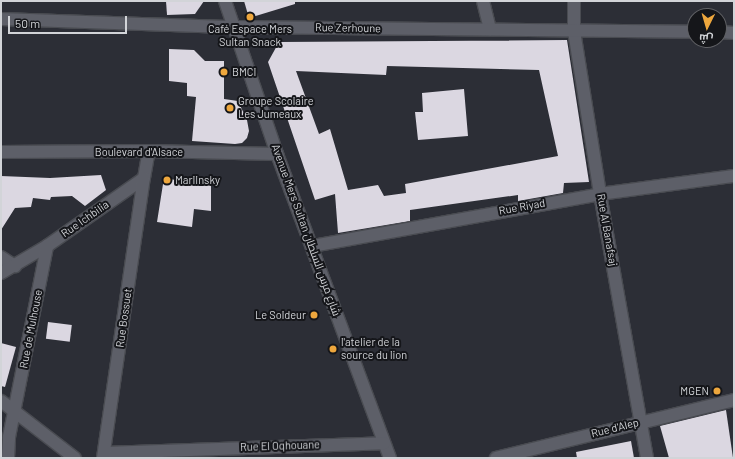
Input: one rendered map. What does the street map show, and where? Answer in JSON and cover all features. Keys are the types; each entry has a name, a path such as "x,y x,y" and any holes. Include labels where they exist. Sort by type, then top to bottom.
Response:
{"street":[{"name":"Avenue Mers Sultan شارع مرس السلطان","path":"226,1 277,154 390,458"},
{"path":"483,1 490,30"},
{"name":"Rue Al Banafsaj","path":"574,1 574,31 600,194 647,458"},
{"name":"Rue Zerhoune","path":"1,20 234,27 687,32"},
{"path":"144,178 149,151"},
{"name":"Boulevard d'Alsace","path":"1,152 149,151 277,154"},
{"name":"Rue Riyad","path":"312,246 600,194 734,176"},
{"name":"Rue Ichbilia","path":"1,273 47,246 144,178"},
{"name":"Rue Bossuet","path":"104,455 144,178"},
{"name":"Rue de Mulhouse","path":"8,458 8,437 47,246"},
{"path":"1,257 15,266"},
{"name":"Rue d'Alep","path":"496,458 546,452 641,422 734,400"},
{"path":"1,401 75,458"},
{"name":"Rue El Oqhouane","path":"104,455 384,443"}],"building":[{"path":"166,1 204,1 195,14 167,15"},
{"path":"244,1 295,1 295,4 249,18"},
{"path":"567,40 589,182 564,183 563,193 518,201 518,195 410,210 410,221 338,233 335,194 315,200 268,62 279,42","holes":["387,66 539,70 558,156 405,184 406,193 384,196 378,185 348,190 330,129 319,134 296,71 386,75"]},
{"path":"169,49 194,50 205,61 224,61 224,99 238,101 247,120 249,131 247,138 242,143 235,144 192,141 196,97 187,96 187,83 169,81"},
{"path":"464,89 468,136 418,140 415,112 423,112 422,93"},
{"path":"101,175 106,190 85,206 72,196 51,197 50,200 33,198 31,207 15,208 1,230 1,176 50,178"},
{"path":"167,179 211,183 211,211 194,209 192,227 157,222 163,184"},
{"path":"48,322 72,325 70,342 46,339"},
{"path":"1,343 16,347 5,387 1,386"},
{"path":"726,410 733,458 669,458 660,426"},
{"path":"631,441 634,458 577,458 576,452"}],"place":[{"name":"Café Espace Mers Sultan Snack","path":"250,17"},
{"name":"BMCI","path":"224,72"},
{"name":"Groupe Scolaire Les Jumeaux","path":"230,108"},
{"name":"MarIInsky","path":"167,180"},
{"name":"Le Soldeur","path":"314,315"},
{"name":"l'atelier de la source du lion","path":"333,349"},
{"name":"MGEN","path":"717,391"}]}
